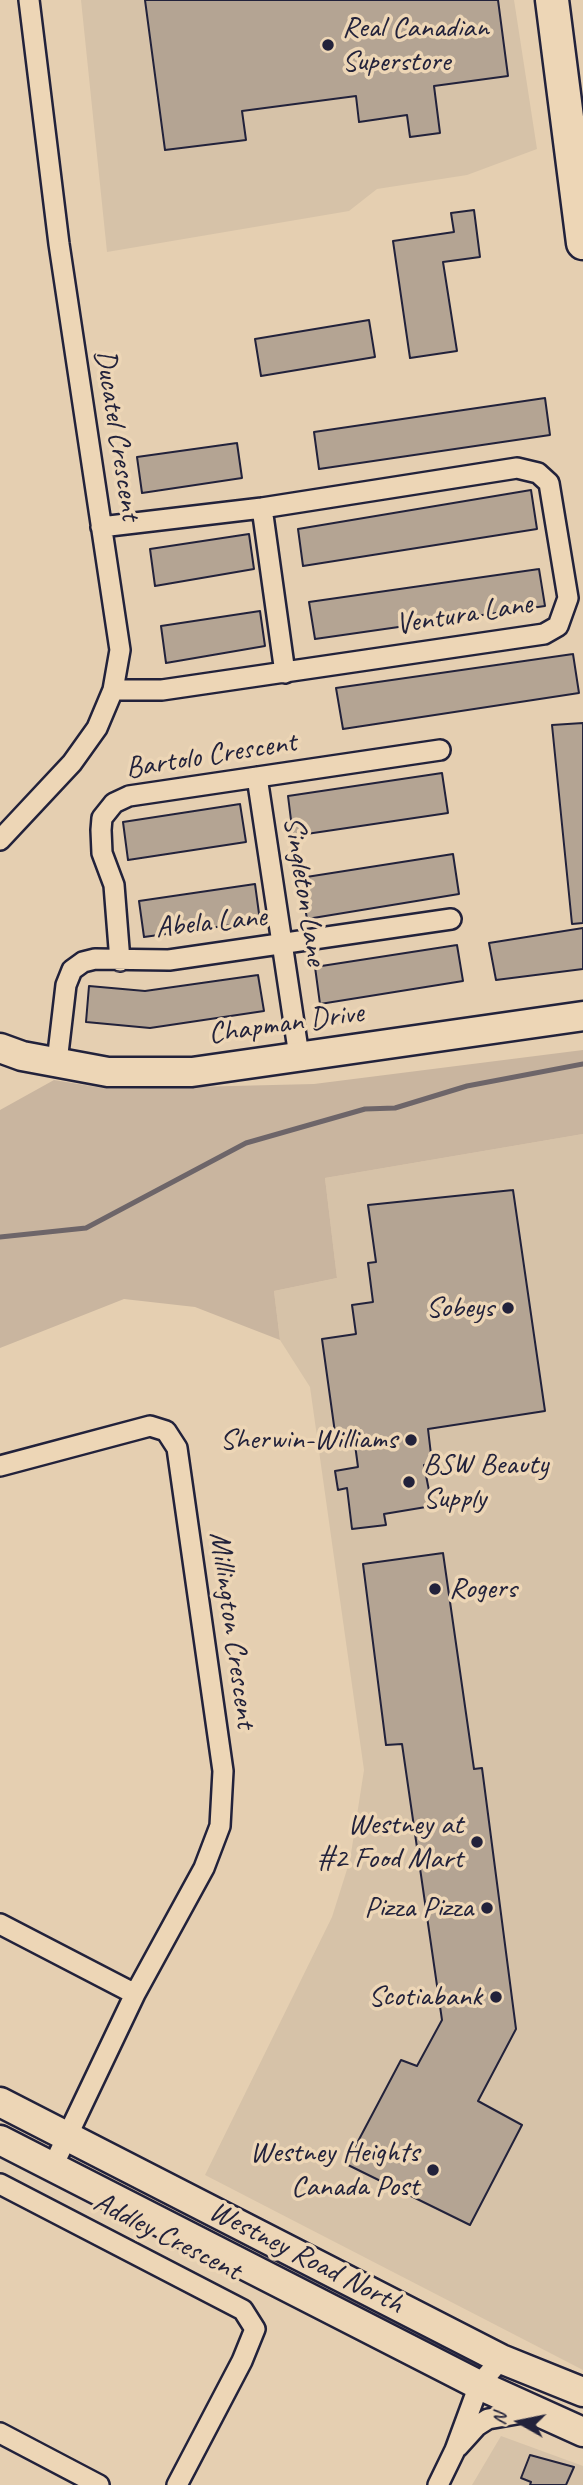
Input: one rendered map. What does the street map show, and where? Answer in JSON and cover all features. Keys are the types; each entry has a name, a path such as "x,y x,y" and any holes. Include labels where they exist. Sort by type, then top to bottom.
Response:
{"main road":[{"path":"552,0 583,243"},
{"name":"Chapman Drive","path":"0,1048 22,1056 108,1072 170,1072 583,1016"},
{"name":"Westney Road North","path":"0,2102 501,2359 583,2392"},
{"name":"Westney Road North","path":"0,2140 479,2385 583,2432"},
{"path":"198,2239 212,2211"}],"street":[{"name":"Ducatel Crescent","path":"0,840 72,763 97,728 113,690 120,650 59,244 29,0"},
{"name":"Ventura Lane","path":"101,527 262,508 517,468 529,471 549,483 568,598 558,626 544,634 162,690 113,690"},
{"path":"262,508 285,673"},
{"name":"Bartolo Crescent","path":"120,961 114,886 102,853 100,830 102,818 112,805 129,796 440,750"},
{"name":"Singleton Lane","path":"257,778 299,1056"},
{"name":"Abela Lane","path":"57,1062 66,985 72,970 95,959 169,960 282,946 451,919"},
{"name":"Millington Crescent","path":"0,1466 150,1426 166,1431 177,1448 223,1771 220,1826 204,1868 135,1994 53,2166"},
{"path":"0,1924 135,1994"},
{"name":"Addley Crescent","path":"0,2184 243,2310 255,2329 242,2361 177,2485"},
{"path":"438,2485 456,2451 479,2385 501,2359"},
{"path":"456,2451 477,2426 488,2419 534,2411"},
{"path":"0,2433 99,2485"}],"shaded area":[{"path":"81,0 514,0 537,149 467,175 377,189 349,211 107,252"},
{"path":"583,1050 583,1134 325,1178 337,1278 274,1291 280,1340 195,1307 124,1299 0,1348 0,1110 54,1080 109,1089 314,1084"},
{"path":"583,1134 583,2370 205,2175 332,1917 350,1860 364,1770 310,1387 280,1340 274,1291 337,1278 325,1178"},
{"path":"501,2436 583,2466 583,2485 472,2485"}],"building":[{"name":"Real Canadian Superstore","path":"145,0 498,0 508,76 434,86 440,133 410,137 407,115 359,122 356,96 242,111 246,140 165,150"},
{"path":"474,210 480,257 443,262 457,351 410,358 393,241 454,232 451,213"},
{"path":"369,320 375,357 261,376 255,339"},
{"path":"545,398 550,435 319,469 314,432"},
{"path":"237,443 242,478 142,493 137,457"},
{"path":"531,490 537,529 303,566 298,529"},
{"path":"249,534 254,569 155,586 150,549"},
{"path":"539,569 545,606 315,639 309,602"},
{"path":"260,611 265,646 166,663 161,626"},
{"path":"573,654 579,693 343,729 336,688"},
{"path":"583,723 583,923 572,924 552,725"},
{"path":"442,773 448,813 293,836 288,796"},
{"path":"240,804 246,842 128,860 123,822"},
{"path":"453,854 459,894 307,919 300,878"},
{"path":"255,884 260,921 144,937 139,901"},
{"path":"583,928 583,969 496,980 489,943"},
{"path":"457,945 463,981 320,1004 315,967"},
{"path":"258,975 264,1011 150,1028 86,1022 89,986 145,991"},
{"path":"513,1190 545,1411 428,1429 432,1463 424,1465 432,1506 384,1514 386,1525 352,1529 347,1488 338,1490 335,1471 358,1467 354,1437 336,1440 322,1339 356,1334 352,1305 373,1302 368,1263 376,1262 368,1205"},
{"path":"443,1553 474,1769 482,1768 516,2029 478,2101 522,2125 470,2225 346,2164 401,2060 417,2066 442,2020 402,1744 386,1745 363,1564"},
{"path":"530,2455 574,2467 566,2485 530,2485 531,2482 521,2478"}],"waterway":[{"path":"0,1237 86,1228 246,1143 365,1109 395,1108 467,1086 583,1064"}],"place":[{"name":"Real Canadian Superstore","path":"328,45"},
{"name":"Sobeys","path":"508,1308"},
{"name":"Sherwin-Williams","path":"411,1440"},
{"name":"BSW Beauty Supply","path":"409,1482"},
{"name":"Rogers","path":"435,1589"},
{"name":"Westney at #2 Food Mart","path":"477,1842"},
{"name":"Pizza Pizza","path":"487,1908"},
{"name":"Scotiabank","path":"496,1997"},
{"name":"Westney Heights Canada Post","path":"433,2170"}]}
